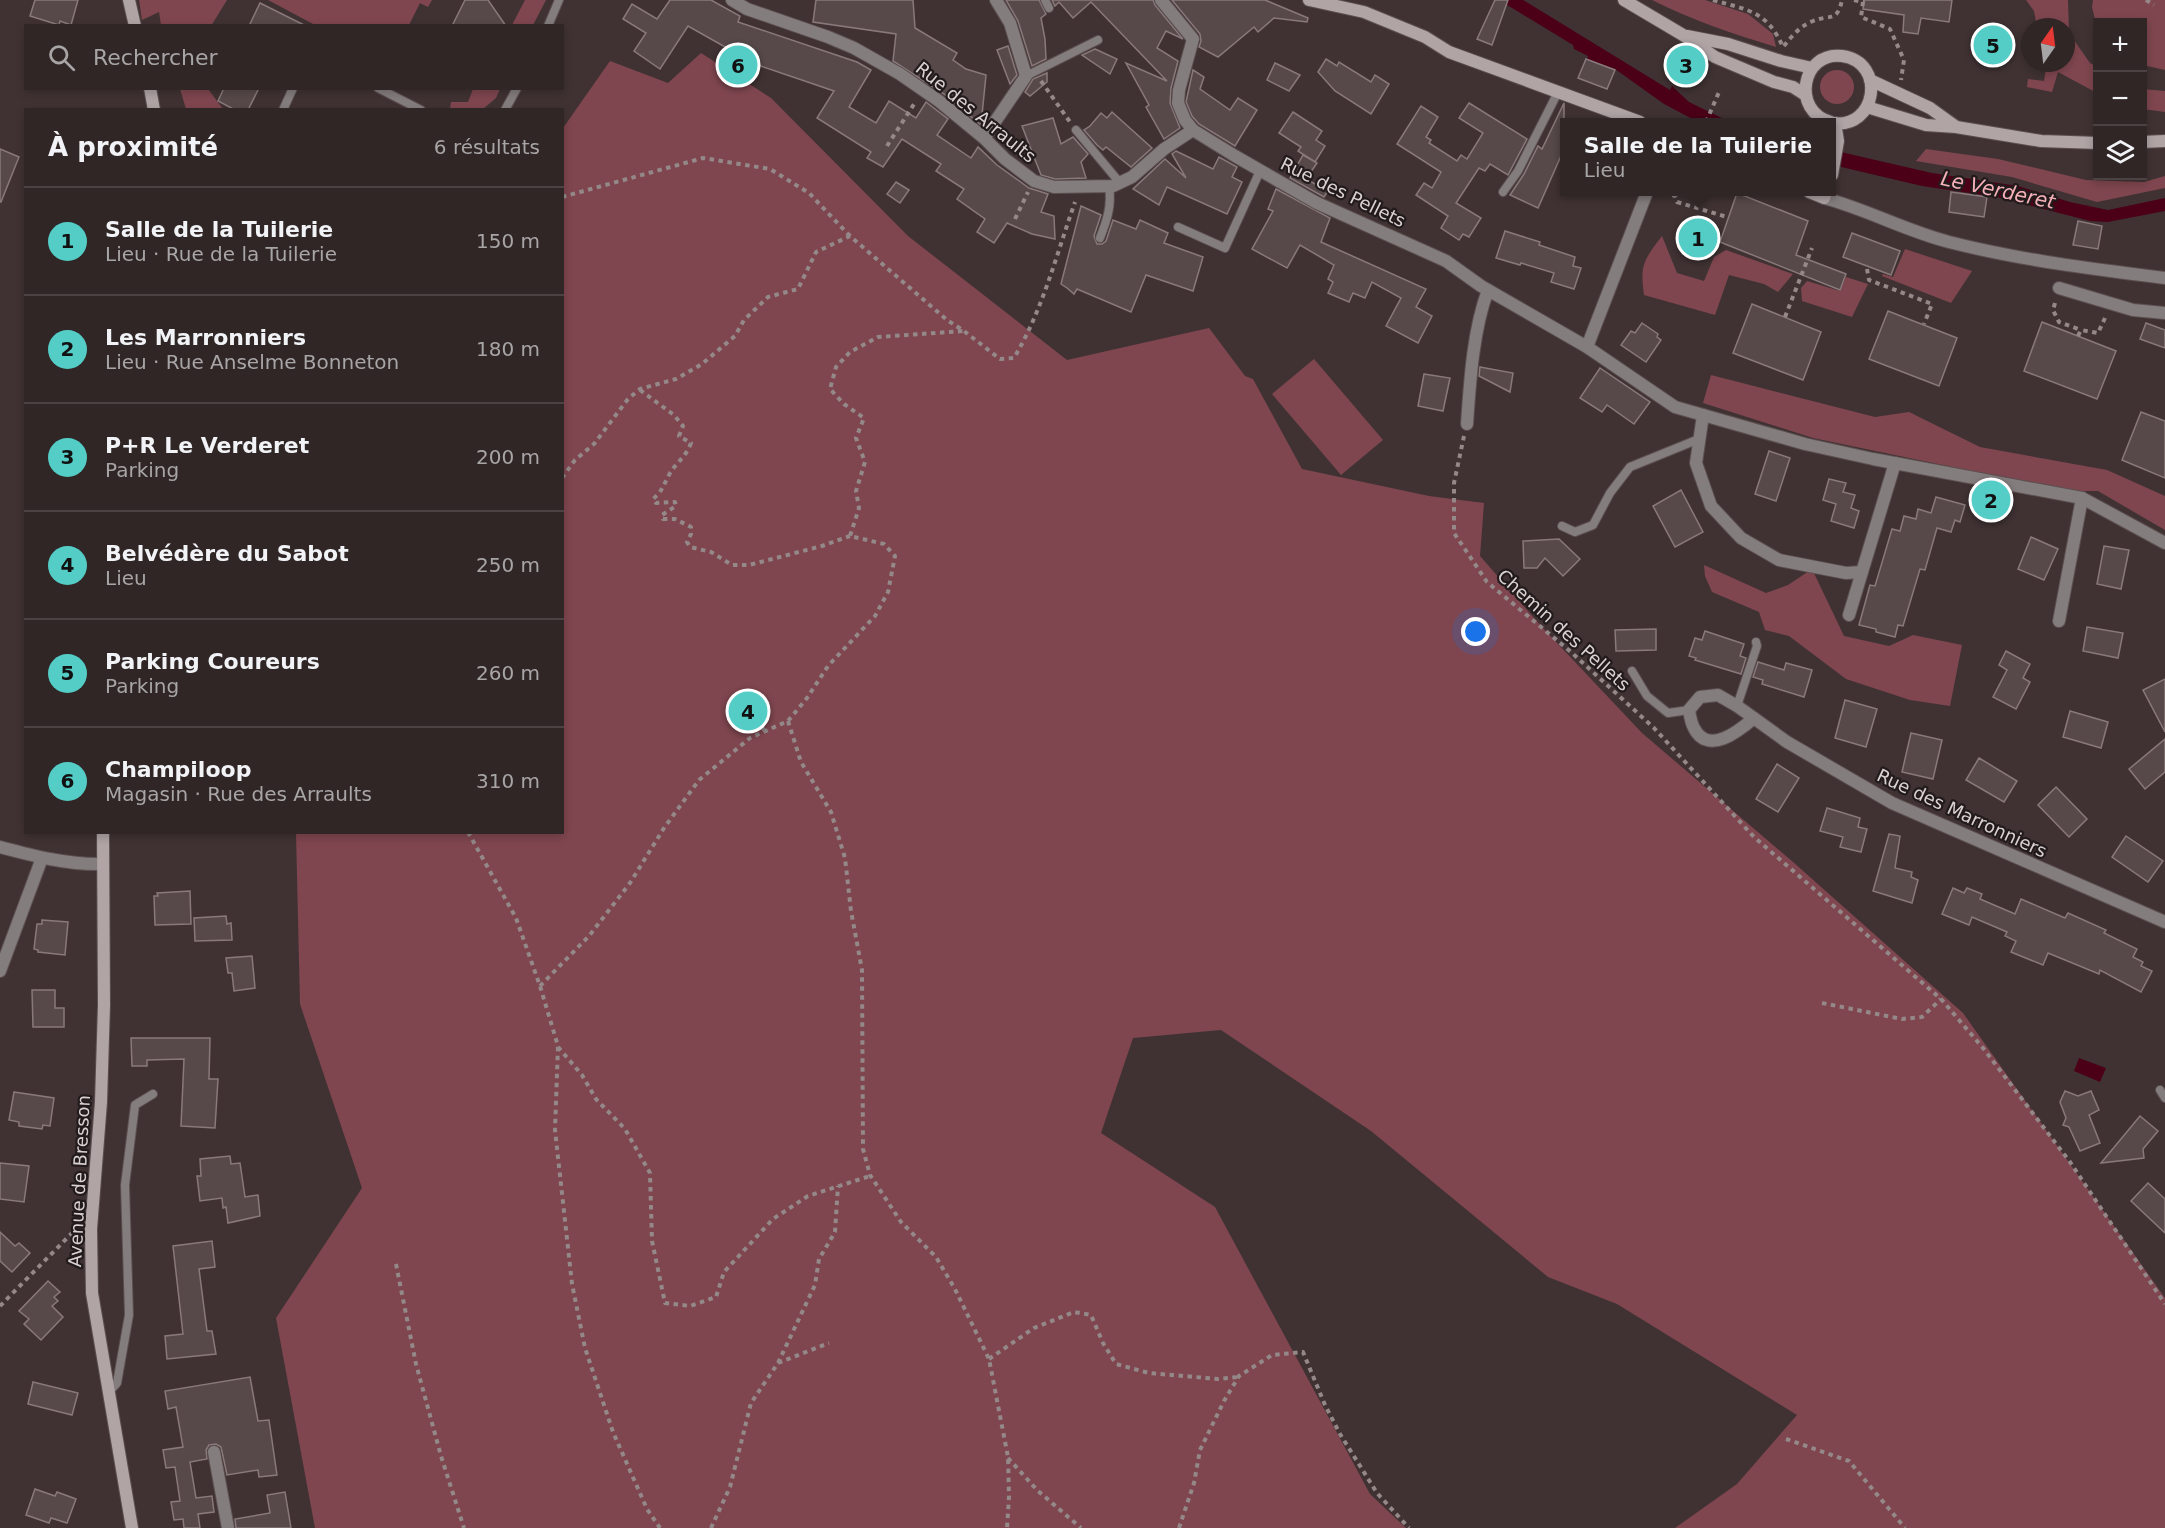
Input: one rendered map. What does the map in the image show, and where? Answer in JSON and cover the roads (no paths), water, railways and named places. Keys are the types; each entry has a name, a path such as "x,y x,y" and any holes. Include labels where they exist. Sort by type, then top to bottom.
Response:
{"street":[{"path":"129,0 135,24"},
{"name":"Rue des Arraults","path":"732,0 747,9 854,48 900,74 984,138 1005,159 1034,181 1054,187 1115,184"},
{"path":"984,138 1026,76 1010,24 996,0"},
{"name":"Rue des Pellets","path":"1161,0 1193,39 1179,90 1178,103 1185,120 1193,130 1317,203 1446,261 1488,290 1587,347 1675,406 1805,444 2082,498 2165,543"},
{"path":"1309,0 1364,12 1425,37 1449,52 1626,118"},
{"path":"1624,0 1715,57 1774,82 1793,87 1804,94"},
{"path":"1683,35 1728,44 1812,68"},
{"path":"1821,118 1810,109 1804,94 1804,84 1812,68 1822,60 1833,56 1845,56 1856,61 1865,69 1872,89 1867,107 1859,116 1848,122 1836,123"},
{"path":"1870,80 1930,108 1956,127"},
{"path":"150,90 154,108"},
{"path":"1867,107 1926,125 1956,127 2041,141 2093,143"},
{"path":"1115,184 1132,177 1164,148 1193,130"},
{"path":"1836,130 1838,133 1836,151"},
{"path":"2147,142 2165,141"},
{"path":"1587,347 1645,196"},
{"path":"1827,196 1947,241 2045,263 2165,278"},
{"path":"2059,288 2133,310 2165,313"},
{"path":"1467,424 1470,386 1482,306 1488,290"},
{"path":"1703,415 1696,463 1711,506 1741,538 1779,560 1846,573 1862,572"},
{"path":"1849,615 1895,463"},
{"path":"2059,621 2082,498"},
{"name":"Rue des Marronniers","path":"1689,710 1700,697 1718,695 1787,742 1892,803 2165,922"},
{"path":"1689,710 1694,729 1703,739 1718,742 1739,732 1754,718"},
{"name":"Avenue de Bresson","path":"103,834 104,1005 101,1102 91,1229 92,1293 132,1528"},
{"path":"0,847 42,858 82,864 103,864"},
{"path":"0,971 42,858"},
{"path":"214,1452 228,1528"}],"lane":[{"path":"549,24 559,0"},
{"path":"1026,76 1098,40"},
{"path":"284,108 292,90"},
{"path":"382,90 417,108"},
{"path":"506,108 516,90"},
{"path":"1503,192 1518,171 1557,94"},
{"path":"1076,130 1115,184 1109,215 1100,238"},
{"path":"1178,227 1226,248 1260,171"},
{"path":"1562,526 1575,532 1593,525 1610,493 1630,467 1700,439"},
{"path":"1737,706 1757,646 1756,642"},
{"name":"Rue des Marronniers","path":"1632,672 1647,696 1668,713 1689,710"},
{"path":"108,1393 117,1383 129,1315 125,1185 135,1105 153,1094"}],"water":[{"path":"1499,0 1523,0 1670,90 1672,86 1689,102 1722,118 1690,118 1664,104 1615,69 1587,59 1588,56 1574,49 1573,45"},
{"name":"Le Verderet","path":"1836,151 1932,173 2018,186 2070,202 2108,210 2165,198 2165,211 2108,222 2090,221 1997,197 1922,186 1837,166"},
{"path":"2079,1058 2106,1068 2100,1082 2074,1071"}],"place":[{"name":"Parking Coureurs","path":"1993,45"},
{"name":"Champiloop","path":"738,65"},
{"name":"P+R Le Verderet","path":"1686,65"},
{"name":"Salle de la Tuilerie","path":"1698,238"},
{"name":"Les Marronniers","path":"1991,500"},
{"name":"Belvédère du Sabot","path":"748,711"}]}
